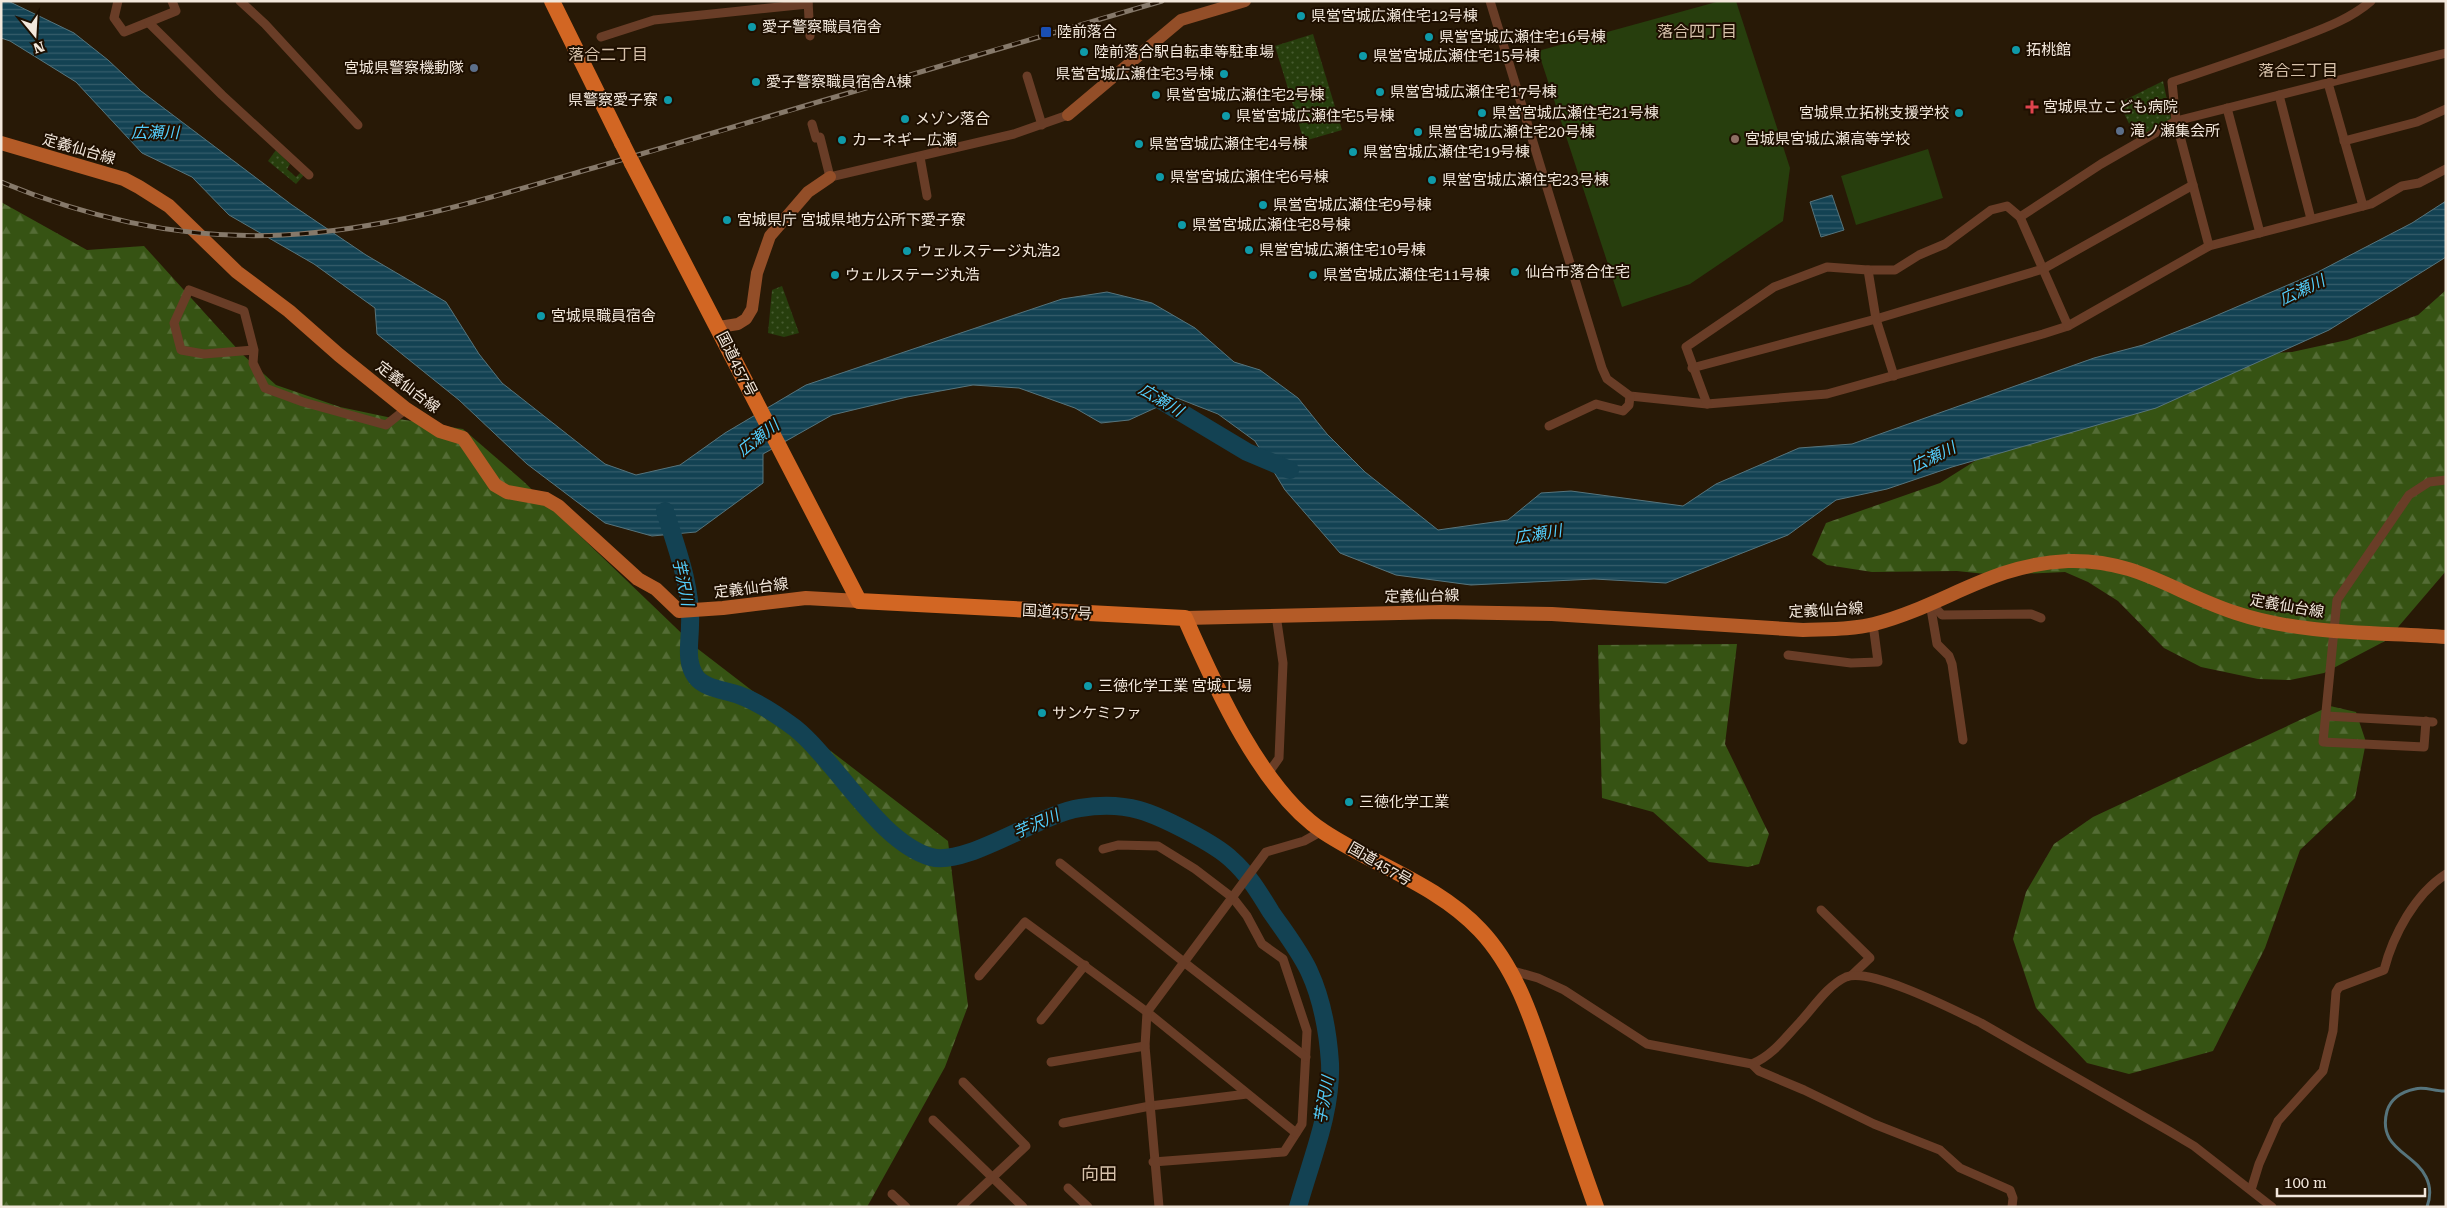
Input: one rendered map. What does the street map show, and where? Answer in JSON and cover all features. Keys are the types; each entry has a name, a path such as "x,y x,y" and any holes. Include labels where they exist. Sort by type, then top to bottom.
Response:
{"highway":[{"name":"国道457号","path":"552,1 622,143 719,327 859,601 1185,618 1231,713 1267,776 1290,801 1322,831 1448,903 1480,930 1510,970 1534,1028 1596,1207"}],"main road":[{"name":"定義仙台線","path":"1,143 124,179 154,196 168,206 212,246 237,272 290,311 339,355 406,409 440,430 463,438 495,485 507,492 546,499 558,506 638,579 656,589 679,611 806,598 859,601"},
{"name":"定義仙台線","path":"1185,618 1442,612 1552,614 1803,630 1836,629 1873,624 1930,603 1978,581 2011,569 2039,563 2061,562 2109,563 2150,575 2235,613 2271,622 2334,631 2446,637"}],"street":[{"path":"118,1 114,18 124,32 176,11 172,1"},
{"path":"240,1 266,24 358,125"},
{"path":"719,327 738,324 746,319 752,310 757,273 770,236 782,216 808,192 830,177 1014,134 1068,115 1181,20 1245,1"},
{"path":"1490,1 1602,368 1607,379 1617,389 1639,399 1706,404 1827,394 1894,376 2068,326 2209,246 2371,204 2402,186 2419,183 2446,169"},
{"path":"2209,246 2176,121 2172,82 2258,53 2337,23 2358,12 2371,1"},
{"path":"601,37 654,20 808,2 810,36"},
{"path":"149,22 222,95 308,175"},
{"path":"2020,217 2101,164 2176,121 2446,53"},
{"path":"1027,76 1042,125"},
{"path":"2328,83 2363,206"},
{"path":"2279,95 2311,220"},
{"path":"2228,108 2260,233"},
{"path":"2344,141 2417,122 2446,109"},
{"path":"812,124 816,138 820,137 830,177"},
{"path":"920,157 927,196"},
{"path":"1692,368 1876,319 2043,269 2193,185"},
{"path":"1706,404 1686,347 1774,287 1827,267 1895,270 1920,255 1945,244 1991,210 2008,206 2020,217 2068,326"},
{"path":"1868,270 1876,319 1894,376"},
{"path":"254,350 204,354 181,350 174,323 189,290 244,311 254,350 253,363 265,388 303,402 386,425 406,409"},
{"path":"1549,426 1596,404 1622,411 1629,405 1630,396"},
{"path":"2326,716 2430,722 2424,746 2323,742 2337,600 2409,495 2430,482 2446,480"},
{"path":"1930,603 1942,615 2031,614 2041,618"},
{"path":"1930,603 1937,644 1949,656 1954,669 1963,740"},
{"path":"1267,776 1279,758 1283,663 1276,615"},
{"path":"1788,655 1851,664 1878,662 1873,624"},
{"path":"1159,1207 1153,1162 1145,1046 1147,1012 1266,852 1304,841 1322,831"},
{"path":"1103,849 1118,846 1158,846 1234,895 1262,944 1283,959 1307,1031 1303,1118 1296,1134 1284,1152 1153,1162"},
{"path":"1060,863 1306,1057"},
{"path":"2251,1190 2259,1164 2278,1121 2323,1071 2332,1040 2336,992 2339,987 2384,970 2398,928 2429,888 2446,874"},
{"path":"1752,1064 1768,1056 1836,983 1852,976 1870,958 1821,910"},
{"path":"979,976 1025,922 1147,1012 1296,1134"},
{"path":"1041,1020 1085,965"},
{"path":"1510,970 1538,978 1564,990 1647,1044 1752,1064 1759,1071 1804,1090 1874,1124 1940,1150 1960,1168 2010,1190 2013,1198 2012,1207"},
{"path":"1852,976 1871,977 1949,1007 1981,1023 2194,1146 2272,1207"},
{"path":"1051,1062 1145,1046"},
{"path":"961,1207 1026,1146 963,1082"},
{"path":"1063,1123 1150,1106 1247,1094"},
{"path":"933,1120 1023,1207"},
{"path":"1068,1188 1088,1207"},
{"path":"892,1194 906,1207"}],"green space":[{"path":"1720,1 1736,1 1790,168 1783,221 1690,284 1622,307 1538,51"},
{"path":"1313,34 1342,130 1304,141 1275,46"},
{"path":"2163,81 2171,119 2136,138 2119,103"},
{"path":"1928,149 1943,198 1856,225 1841,176"},
{"path":"276,150 290,164 287,169 296,177 301,172 304,175 296,184 268,161"},
{"path":"1,202 87,250 144,246 241,353 276,385 340,407 392,418 463,429 523,481 698,649 948,841 968,1006 945,1067 867,1207 1,1207"},
{"path":"782,286 799,333 784,337 768,333 772,290"},
{"path":"2446,290 2446,571 2387,640 2324,673 2290,680 2258,679 2201,667 2164,648 2118,601 2088,582 2065,572 1995,575 1957,571 1872,572 1827,565 1812,555 1826,523 1940,483 1994,449 2248,354 2292,352 2347,340 2418,315"},
{"path":"1737,644 1725,744 1769,834 1759,864 1748,867 1709,862 1653,812 1602,798 1598,645"},
{"path":"2330,706 2356,712 2366,742 2355,798 2300,850 2265,948 2213,1051 2129,1074 2087,1063 2036,1008 2013,939 2026,892 2054,844 2093,817"}],"water":[{"path":"1,1 8,1 74,33 108,60 141,91 292,205 366,255 446,302 479,354 502,383 605,464 636,475 680,465 725,433 806,385 1062,299 1107,292 1152,303 1195,328 1234,362 1260,370 1298,398 1327,434 1365,472 1438,530 1508,520 1541,493 1571,491 1683,506 1716,484 1799,448 1852,444 2094,358 2143,345 2206,320 2316,273 2412,223 2446,201 2446,257 2329,330 2156,408 1952,467 1887,489 1836,500 1788,535 1666,583 1594,579 1471,585 1396,575 1340,553 1285,490 1255,441 1218,414 1177,398 1129,420 1101,423 1075,408 1019,388 973,385 907,397 832,415 763,454 763,483 696,532 652,536 605,523 527,464 459,400 377,334 375,308 314,264 229,215 192,177 142,153 76,82 10,41 1,38"},
{"path":"1832,195 1844,230 1821,237 1810,202"}],"waterway":[{"name":"広瀬川","path":"1147,392 1247,452 1290,470"},
{"name":"芋沢川","path":"665,511 686,582 690,611 689,658 696,677 710,687 754,701 795,728 827,760 876,819 912,849 931,857 946,858 983,847 1063,812 1087,807 1117,806 1149,813 1188,831 1214,846 1232,860 1243,872 1258,891 1305,963 1314,982 1321,1005 1328,1040 1330,1063 1328,1100 1320,1136 1298,1207"},
{"path":"2427,1207 2430,1192 2428,1181 2420,1169 2398,1149 2387,1134 2385,1124 2387,1111 2394,1099 2410,1090 2423,1088 2446,1091"}],"railway":[{"path":"1,182 69,207 139,224 175,230 247,236 324,232 365,226 446,209 527,187 1162,1"}],"place":[{"name":"県営宮城広瀬住宅12号棟","path":"1301,16"},
{"name":"愛子警察職員宿舎","path":"752,27"},
{"name":"陸前落合","path":"1046,32"},
{"name":"県営宮城広瀬住宅16号棟","path":"1429,37"},
{"name":"拓桃館","path":"2016,50"},
{"name":"陸前落合駅自転車等駐車場","path":"1084,52"},
{"name":"県営宮城広瀬住宅15号棟","path":"1363,56"},
{"name":"宮城県警察機動隊","path":"474,68"},
{"name":"県営宮城広瀬住宅3号棟","path":"1224,74"},
{"name":"愛子警察職員宿舎A棟","path":"756,82"},
{"name":"県営宮城広瀬住宅17号棟","path":"1380,92"},
{"name":"県営宮城広瀬住宅2号棟","path":"1156,95"},
{"name":"県警察愛子寮","path":"668,100"},
{"name":"宮城県立こども病院","path":"2032,107"},
{"name":"県営宮城広瀬住宅21号棟","path":"1482,113"},
{"name":"宮城県立拓桃支援学校","path":"1959,113"},
{"name":"県営宮城広瀬住宅5号棟","path":"1226,116"},
{"name":"メゾン落合","path":"905,119"},
{"name":"滝ノ瀬集会所","path":"2120,131"},
{"name":"県営宮城広瀬住宅20号棟","path":"1418,132"},
{"name":"宮城県宮城広瀬高等学校","path":"1735,139"},
{"name":"カーネギー広瀬","path":"842,140"},
{"name":"県営宮城広瀬住宅4号棟","path":"1139,144"},
{"name":"県営宮城広瀬住宅19号棟","path":"1353,152"},
{"name":"県営宮城広瀬住宅6号棟","path":"1160,177"},
{"name":"県営宮城広瀬住宅23号棟","path":"1432,180"},
{"name":"県営宮城広瀬住宅9号棟","path":"1263,205"},
{"name":"宮城県庁 宮城県地方公所下愛子寮","path":"727,220"},
{"name":"県営宮城広瀬住宅8号棟","path":"1182,225"},
{"name":"県営宮城広瀬住宅10号棟","path":"1249,250"},
{"name":"ウェルステージ丸浩2","path":"907,251"},
{"name":"仙台市落合住宅","path":"1515,272"},
{"name":"ウェルステージ丸浩","path":"835,275"},
{"name":"県営宮城広瀬住宅11号棟","path":"1313,275"},
{"name":"宮城県職員宿舎","path":"541,316"},
{"name":"三徳化学工業 宮城工場","path":"1088,686"},
{"name":"サンケミファ","path":"1042,713"},
{"name":"三徳化学工業","path":"1349,802"}],"district":[{"name":"落合四丁目","path":"1697,31"},
{"name":"落合二丁目","path":"608,54"},
{"name":"落合三丁目","path":"2298,70"},
{"name":"向田","path":"1099,1173"}]}
